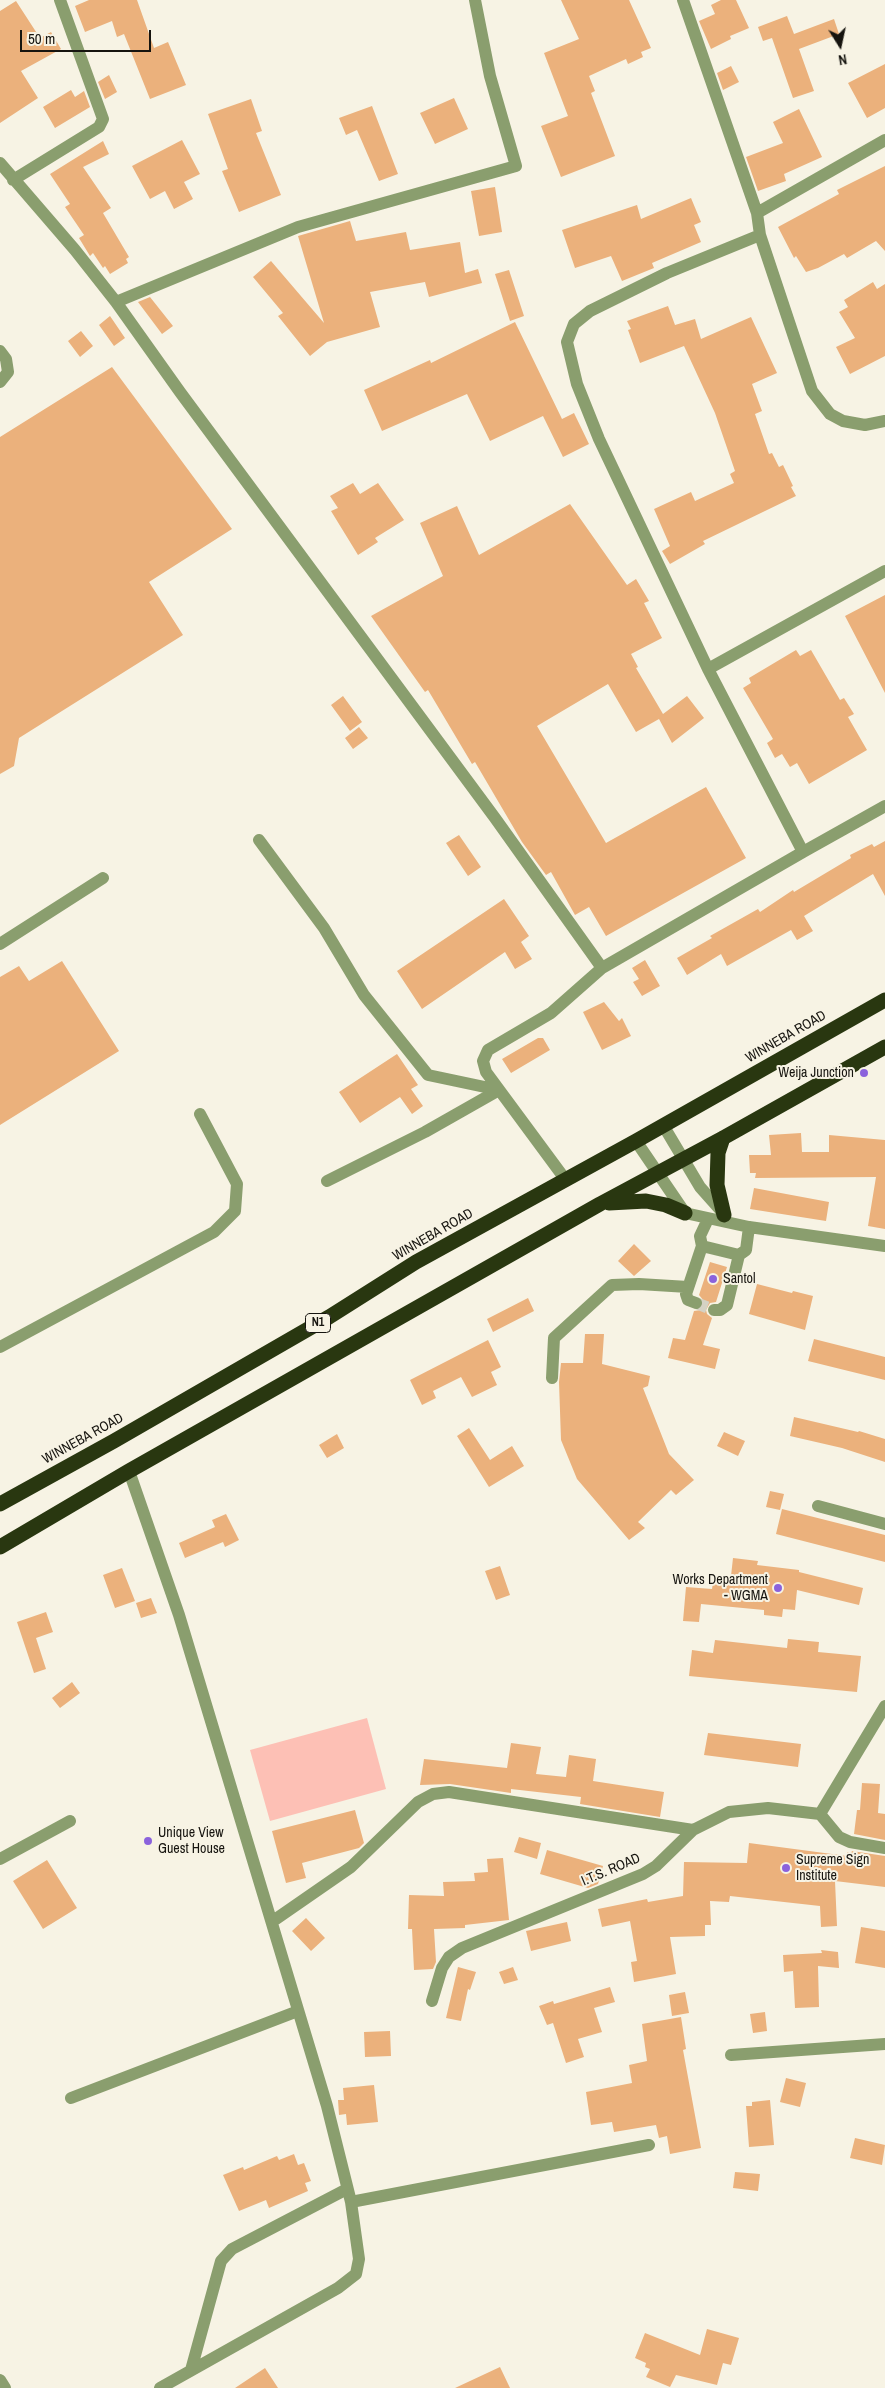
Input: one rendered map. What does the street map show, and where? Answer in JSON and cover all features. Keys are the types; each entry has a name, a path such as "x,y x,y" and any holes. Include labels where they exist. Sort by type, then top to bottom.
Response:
{"highway":[{"name":"WINNEBA ROAD","path":"0,1504 114,1441 329,1317 416,1262 636,1141 885,1000"},
{"path":"0,1547 129,1471 600,1204 723,1138 885,1047"},
{"path":"723,1138 718,1153 717,1185 730,1220"},
{"path":"600,1204 646,1200 666,1205 685,1213"}],"street":[{"path":"13,180 99,127 103,119 60,0"},
{"path":"116,302 298,226 516,166 490,76 475,0"},
{"path":"683,0 757,213 760,235 812,391 830,414 843,422 865,425 885,421"},
{"path":"757,213 885,140"},
{"path":"0,163 75,250 116,302 180,392 489,810 602,968"},
{"path":"760,235 667,273 590,310 574,324 567,342 573,370 596,430 708,669 803,852"},
{"path":"0,351 6,359 8,372 0,382"},
{"path":"708,669 885,572"},
{"path":"565,1179 486,1072 483,1061 488,1050 551,1013 602,968 885,806"},
{"path":"259,840 324,928 364,995 428,1076 499,1090"},
{"path":"0,944 103,878"},
{"path":"327,1181 425,1132 499,1090"},
{"path":"0,1347 214,1232 235,1210 237,1184 200,1114"},
{"path":"663,1125 700,1187 730,1220"},
{"path":"636,1141 685,1213 708,1219 730,1220 749,1227 885,1246"},
{"path":"696,1303 688,1300 688,1287 702,1246 700,1236 708,1219"},
{"path":"714,1310 720,1310 727,1305 739,1255 746,1250 749,1227"},
{"path":"702,1246 739,1255"},
{"path":"552,1378 554,1338 612,1286 639,1284 688,1287"},
{"path":"129,1471 179,1615 327,2106 351,2202 359,2259 356,2274 338,2288 160,2388"},
{"path":"818,1506 885,1524"},
{"path":"885,1706 820,1814 839,1837 850,1842 885,1848"},
{"path":"272,1922 351,1867 418,1802 433,1794 449,1792 693,1830"},
{"name":"I.T.S. ROAD","path":"432,2002 442,1968 449,1957 462,1948 643,1874 656,1866 693,1830 730,1812 748,1808 820,1814"},
{"path":"0,1859 70,1821"},
{"path":"71,2098 298,2011"},
{"path":"731,2055 885,2044"},
{"path":"351,2202 649,2145"},
{"path":"191,2370 221,2261 232,2249 347,2189"},
{"path":"0,2380 5,2388"}],"shaded area":[{"path":"367,1718 386,1789 270,1821 250,1750"}],"building":[{"path":"89,0 137,0 154,48 168,42 186,85 150,99 124,34 117,37 112,21 85,32 75,6"},
{"path":"561,0 629,0 651,48 641,52 643,57 628,64 626,59 589,76 595,91 591,93 615,156 561,177 541,126 568,116 544,53 579,39"},
{"path":"721,0 736,0 749,28 730,36 731,39 711,49 699,21 715,14 711,5"},
{"path":"16,1 40,38 51,32 61,49 21,71 38,98 0,123 0,11"},
{"path":"787,16 794,34 834,19 839,34 799,49 814,91 793,98 772,38 763,41 758,27"},
{"path":"885,64 885,108 867,118 848,83"},
{"path":"731,66 739,82 723,90 717,73"},
{"path":"109,75 117,92 105,99 98,82"},
{"path":"71,90 75,97 84,91 90,107 55,128 43,107"},
{"path":"454,98 468,129 435,144 420,113"},
{"path":"251,99 262,131 256,133 281,195 239,212 222,171 228,169 208,114"},
{"path":"372,106 398,174 379,181 357,130 346,135 339,118"},
{"path":"799,109 822,157 784,174 786,181 758,191 746,157 783,143 773,122"},
{"path":"182,140 200,174 184,182 193,199 174,209 165,191 150,199 132,166"},
{"path":"103,141 109,154 83,167 111,208 103,213 129,257 126,259 128,263 110,274 105,266 103,268 93,253 90,256 79,238 84,235 65,207 70,204 50,174"},
{"path":"885,166 885,251 876,241 847,258 844,254 818,268 806,272 796,256 794,258 778,227 839,194 837,190"},
{"path":"495,187 502,232 479,236 471,191"},
{"path":"691,198 701,222 694,225 701,242 652,263 654,268 622,281 611,256 575,268 562,230 637,205 641,219"},
{"path":"350,221 356,241 406,232 410,250 460,242 465,273 478,269 482,283 429,297 425,282 370,292 380,327 327,342 310,356 278,316 283,313 253,277 271,261 324,323 298,236"},
{"path":"509,270 524,316 510,321 495,274"},
{"path":"873,282 877,289 885,284 885,356 850,374 836,347 855,338 839,312 848,307 844,300"},
{"path":"150,297 173,326 162,334 138,302"},
{"path":"668,306 675,325 695,319 701,339 751,317 777,373 752,384 762,411 755,414 769,454 772,453 779,467 783,465 796,496 703,541 705,544 670,564 662,551 670,546 654,509 691,492 695,501 734,483 730,474 735,471 715,413 684,346 640,363 628,330 631,329 627,321"},
{"path":"110,316 125,338 114,346 99,325"},
{"path":"515,322 562,419 574,413 589,444 563,457 543,416 490,441 467,394 382,431 364,390 430,360 431,363"},
{"path":"81,331 93,346 80,357 68,341"},
{"path":"112,367 232,529 149,582 183,635 19,738 14,766 0,774 0,437"},
{"path":"353,483 360,494 378,483 404,520 375,538 378,542 358,555 331,511 338,508 330,496"},
{"path":"570,504 627,585 636,579 649,601 644,603 662,638 631,654 638,667 636,668 663,714 687,696 704,718 672,743 659,719 636,732 608,684 537,726 606,843 706,787 746,858 606,936 589,907 575,915 551,872 546,875 522,842 475,762 472,764 428,690 425,692 371,616 443,576 420,523 457,506 479,555"},
{"path":"885,595 885,693 845,616"},
{"path":"796,650 800,656 811,650 840,700 844,698 854,714 848,717 867,750 809,784 797,763 790,767 782,754 775,758 767,743 773,739 743,688 751,683 749,678"},
{"path":"343,696 362,722 350,731 331,705"},
{"path":"359,727 368,738 353,749 345,738"},
{"path":"459,835 481,867 468,876 446,843"},
{"path":"885,841 885,896 873,874 804,916 813,931 797,940 791,930 727,966 721,954 687,975 677,958 712,938 710,936 758,909 760,912 793,890 794,892 851,858 850,855 872,844 874,847"},
{"path":"504,899 529,936 521,942 532,959 515,969 505,952 422,1009 397,971"},
{"path":"645,960 660,986 642,996 633,982 639,979 632,968"},
{"path":"62,961 119,1051 0,1125 0,977 19,966 29,981"},
{"path":"604,1002 619,1021 622,1018 631,1036 602,1050 583,1012"},
{"path":"538,1038 543,1038 550,1050 511,1073 502,1059"},
{"path":"397,1054 418,1085 411,1089 423,1106 412,1114 400,1097 360,1123 339,1092"},
{"path":"801,1133 802,1152 829,1152 829,1135 885,1140 885,1229 868,1226 876,1177 755,1178 756,1173 750,1173 749,1155 771,1155 769,1135"},
{"path":"754,1188 829,1202 826,1221 750,1209"},
{"path":"634,1244 651,1261 634,1276 618,1261"},
{"path":"710,1262 727,1267 716,1302 710,1303 706,1310 707,1314 712,1318 703,1345 720,1349 715,1369 668,1358 673,1338 685,1340 694,1311 701,1310 703,1306 704,1301 699,1295"},
{"path":"757,1284 813,1296 805,1330 749,1314"},
{"path":"528,1298 534,1311 493,1332 487,1319"},
{"path":"585,1334 604,1334 602,1364 650,1376 648,1386 643,1388 669,1454 694,1480 676,1495 671,1490 638,1522 645,1528 629,1540 577,1479 561,1440 559,1382 561,1363 583,1363"},
{"path":"814,1339 885,1357 885,1380 808,1361"},
{"path":"488,1340 501,1367 491,1372 497,1385 472,1397 461,1377 433,1391 436,1398 422,1405 410,1380"},
{"path":"794,1417 859,1431 885,1439 885,1462 842,1448 790,1436"},
{"path":"469,1428 490,1460 512,1446 524,1466 489,1487 457,1436"},
{"path":"724,1432 745,1441 738,1456 717,1446"},
{"path":"337,1434 344,1448 327,1458 319,1445"},
{"path":"770,1491 784,1494 780,1510 766,1507"},
{"path":"782,1509 885,1535 885,1562 776,1534"},
{"path":"226,1514 239,1540 225,1547 223,1542 185,1558 179,1543 215,1527 212,1520"},
{"path":"733,1558 758,1561 757,1565 799,1570 799,1572 863,1588 859,1605 797,1590 795,1610 783,1609 782,1617 764,1615 764,1610 701,1604 699,1622 683,1621 686,1587 712,1589 713,1583 730,1585"},
{"path":"500,1566 510,1595 496,1600 485,1571"},
{"path":"122,1568 135,1601 115,1608 103,1575"},
{"path":"151,1598 157,1613 141,1618 136,1603"},
{"path":"46,1612 53,1632 36,1638 46,1669 34,1673 17,1622"},
{"path":"788,1639 819,1642 818,1652 861,1656 857,1692 689,1676 692,1650 713,1653 715,1640 787,1648"},
{"path":"72,1682 80,1693 60,1708 52,1698"},
{"path":"708,1733 801,1744 798,1767 704,1755"},
{"path":"511,1743 541,1747 536,1774 566,1777 569,1755 596,1759 593,1781 664,1792 660,1817 580,1804 581,1797 511,1789 511,1793 450,1784 420,1785 424,1759 507,1768"},
{"path":"862,1783 880,1784 878,1813 885,1814 885,1840 854,1834 857,1810 860,1810"},
{"path":"355,1810 364,1843 359,1848 302,1863 306,1878 286,1883 272,1831"},
{"path":"519,1837 541,1843 537,1859 514,1852"},
{"path":"749,1843 847,1856 847,1852 851,1853 852,1851 885,1856 885,1887 835,1881 837,1926 821,1927 820,1906 730,1896 729,1902 710,1901 711,1925 705,1925 705,1936 670,1937 676,1974 634,1982 631,1962 637,1961 630,1921 602,1927 598,1909 647,1899 648,1902 683,1896 684,1862 747,1863"},
{"path":"547,1850 603,1866 598,1884 588,1888 540,1874"},
{"path":"503,1858 509,1920 465,1925 465,1928 434,1929 436,1962 433,1969 414,1970 412,1929 408,1929 409,1895 444,1896 443,1882 475,1881 474,1873 488,1872 487,1859"},
{"path":"47,1860 77,1908 43,1929 13,1881"},
{"path":"306,1918 325,1938 311,1951 292,1931"},
{"path":"567,1922 571,1941 531,1951 526,1931"},
{"path":"861,1927 885,1931 885,1968 855,1963"},
{"path":"821,1950 838,1952 839,1968 818,1966 819,2007 795,2008 793,1971 784,1972 783,1955 822,1953"},
{"path":"458,1967 476,1972 470,1990 468,1989 461,2021 446,2018"},
{"path":"513,1967 518,1980 504,1984 499,1972"},
{"path":"610,1987 615,2002 594,2008 602,2032 578,2039 584,2057 566,2063 553,2023 547,2025 539,2006 553,2001 554,2004"},
{"path":"685,1992 689,2013 672,2016 669,1995"},
{"path":"765,2012 767,2031 753,2033 750,2014"},
{"path":"681,2017 686,2049 683,2050 701,2148 670,2154 667,2136 659,2138 656,2125 614,2132 612,2122 591,2125 586,2092 632,2083 629,2065 647,2061 642,2024"},
{"path":"390,2031 391,2056 365,2057 364,2032"},
{"path":"786,2078 806,2083 800,2107 780,2102"},
{"path":"374,2085 378,2122 347,2125 346,2114 339,2115 338,2100 344,2100 343,2088"},
{"path":"770,2100 774,2145 749,2147 746,2106 752,2106 752,2102"},
{"path":"855,2138 885,2145 882,2165 850,2158"},
{"path":"294,2154 298,2165 304,2163 311,2181 305,2183 308,2191 269,2208 266,2200 239,2211 223,2175 243,2167 244,2170 277,2156 279,2160"},
{"path":"735,2172 760,2174 758,2191 733,2188"},
{"path":"707,2329 739,2338 731,2365 723,2363 717,2385 676,2375 670,2387 646,2377 650,2369 645,2367 646,2363 635,2358 645,2333 700,2355"},
{"path":"500,2367 510,2388 455,2388"},
{"path":"265,2368 278,2388 235,2388"}],"tunnel":[{"path":"696,1303 714,1310"}],"place":[{"name":"Weija Junction","path":"864,1073"},
{"name":"Santol","path":"713,1279"},
{"name":"Works Department - WGMA","path":"778,1588"},
{"name":"Unique View Guest House","path":"148,1841"},
{"name":"Supreme Sign Institute","path":"786,1868"}]}
